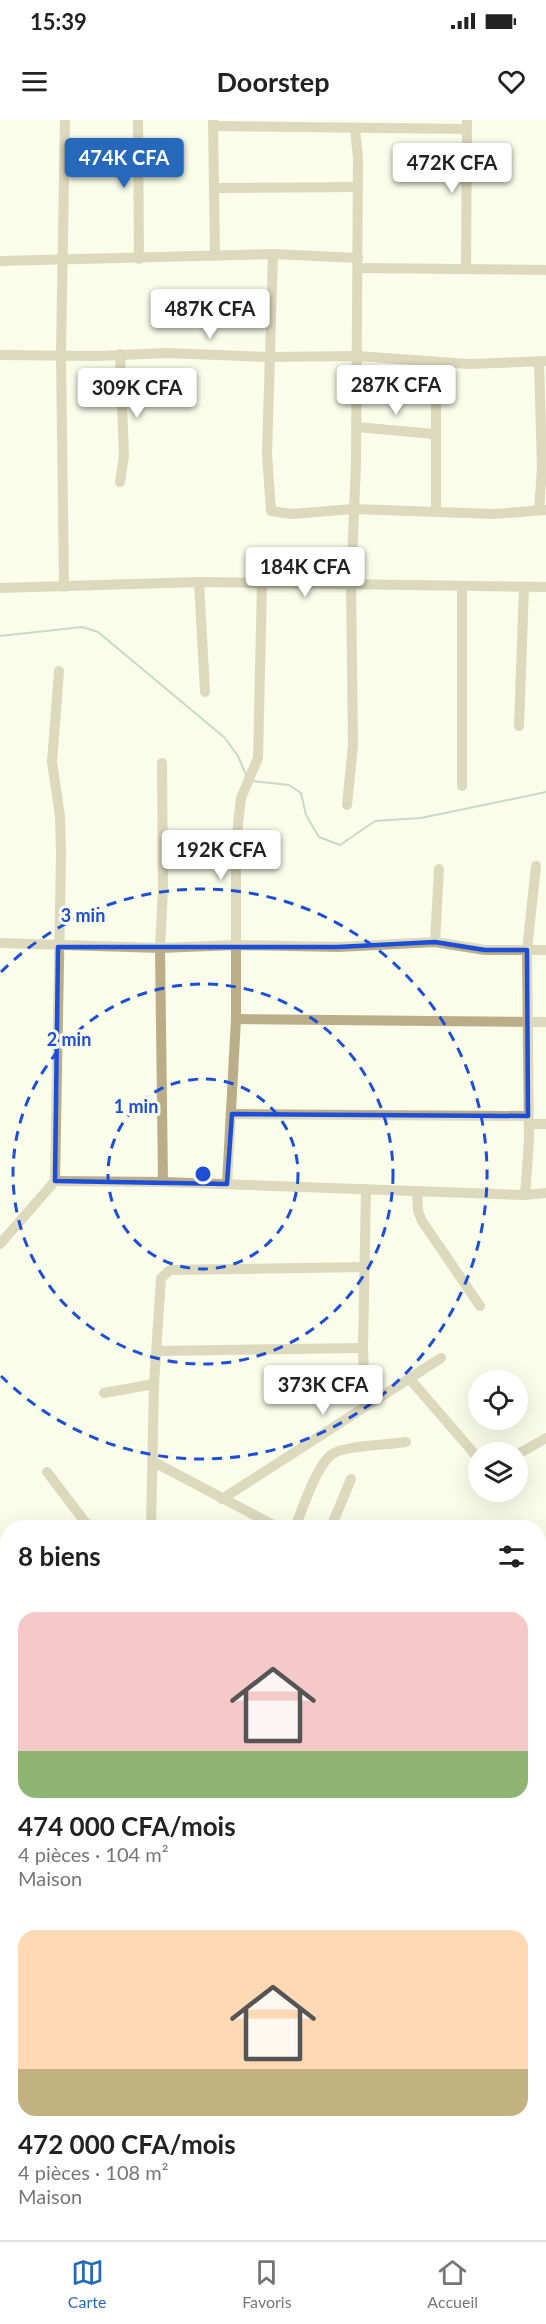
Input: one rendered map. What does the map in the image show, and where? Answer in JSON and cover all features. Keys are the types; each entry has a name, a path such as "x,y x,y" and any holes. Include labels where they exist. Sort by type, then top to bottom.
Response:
{"street":[{"path":"64,587 61,354 65,120"},
{"path":"138,120 139,259"},
{"path":"215,256 216,188 213,123 355,128 367,124 467,124 466,269"},
{"path":"347,805 352,745 352,509 358,356 355,128"},
{"path":"216,188 357,187"},
{"path":"0,261 273,254 358,263 466,269 546,270"},
{"path":"0,354 269,357 358,356 431,362 542,362 543,510 493,514 352,509 292,514 271,511 267,454 269,357 273,254"},
{"path":"120,354 123,456 120,482"},
{"path":"431,362 436,376 434,434 436,511"},
{"path":"356,427 434,434"},
{"path":"199,582 205,692"},
{"path":"0,588 199,582 546,587"},
{"path":"227,1184 236,1019 236,843 241,798 258,758 262,583"},
{"path":"462,586 462,786"},
{"path":"519,726 524,587"},
{"path":"0,1244 55,1181 61,855 60,816 52,762 59,671"},
{"path":"162,763 163,877 160,948 163,1182"},
{"path":"525,1195 528,1120 527,950 536,866"},
{"path":"435,942 439,869"},
{"path":"0,944 160,948 236,945 338,947 435,942 485,950 546,950"},
{"path":"236,1019 546,1022"},
{"path":"232,1114 528,1120 546,1124"},
{"path":"55,1181 163,1182 525,1195 546,1193"},
{"path":"365,1406 363,1348 366,1189"},
{"path":"417,1191 418,1211 422,1221 480,1306"},
{"path":"151,1520 154,1384 158,1351 161,1278 170,1270 366,1267"},
{"path":"158,1351 363,1348"},
{"path":"222,1499 441,1358"},
{"path":"409,1378 468,1446"},
{"path":"104,1392 154,1384"},
{"path":"528,1448 546,1438"},
{"path":"298,1520 321,1468 331,1454 343,1450 406,1442"},
{"path":"152,1461 263,1520"},
{"path":"47,1472 84,1520"},
{"path":"334,1520 351,1479"}],"highlighted area":[{"path":"435,942 485,950 527,950 528,1116 232,1114 227,1184 55,1181 58,947 338,947"}],"waterway":[{"path":"0,636 82,627 98,632 225,738 238,756 247,777"},
{"path":"252,781 289,785 301,793 306,815 319,837 340,845 375,821 421,818 546,792"}]}
